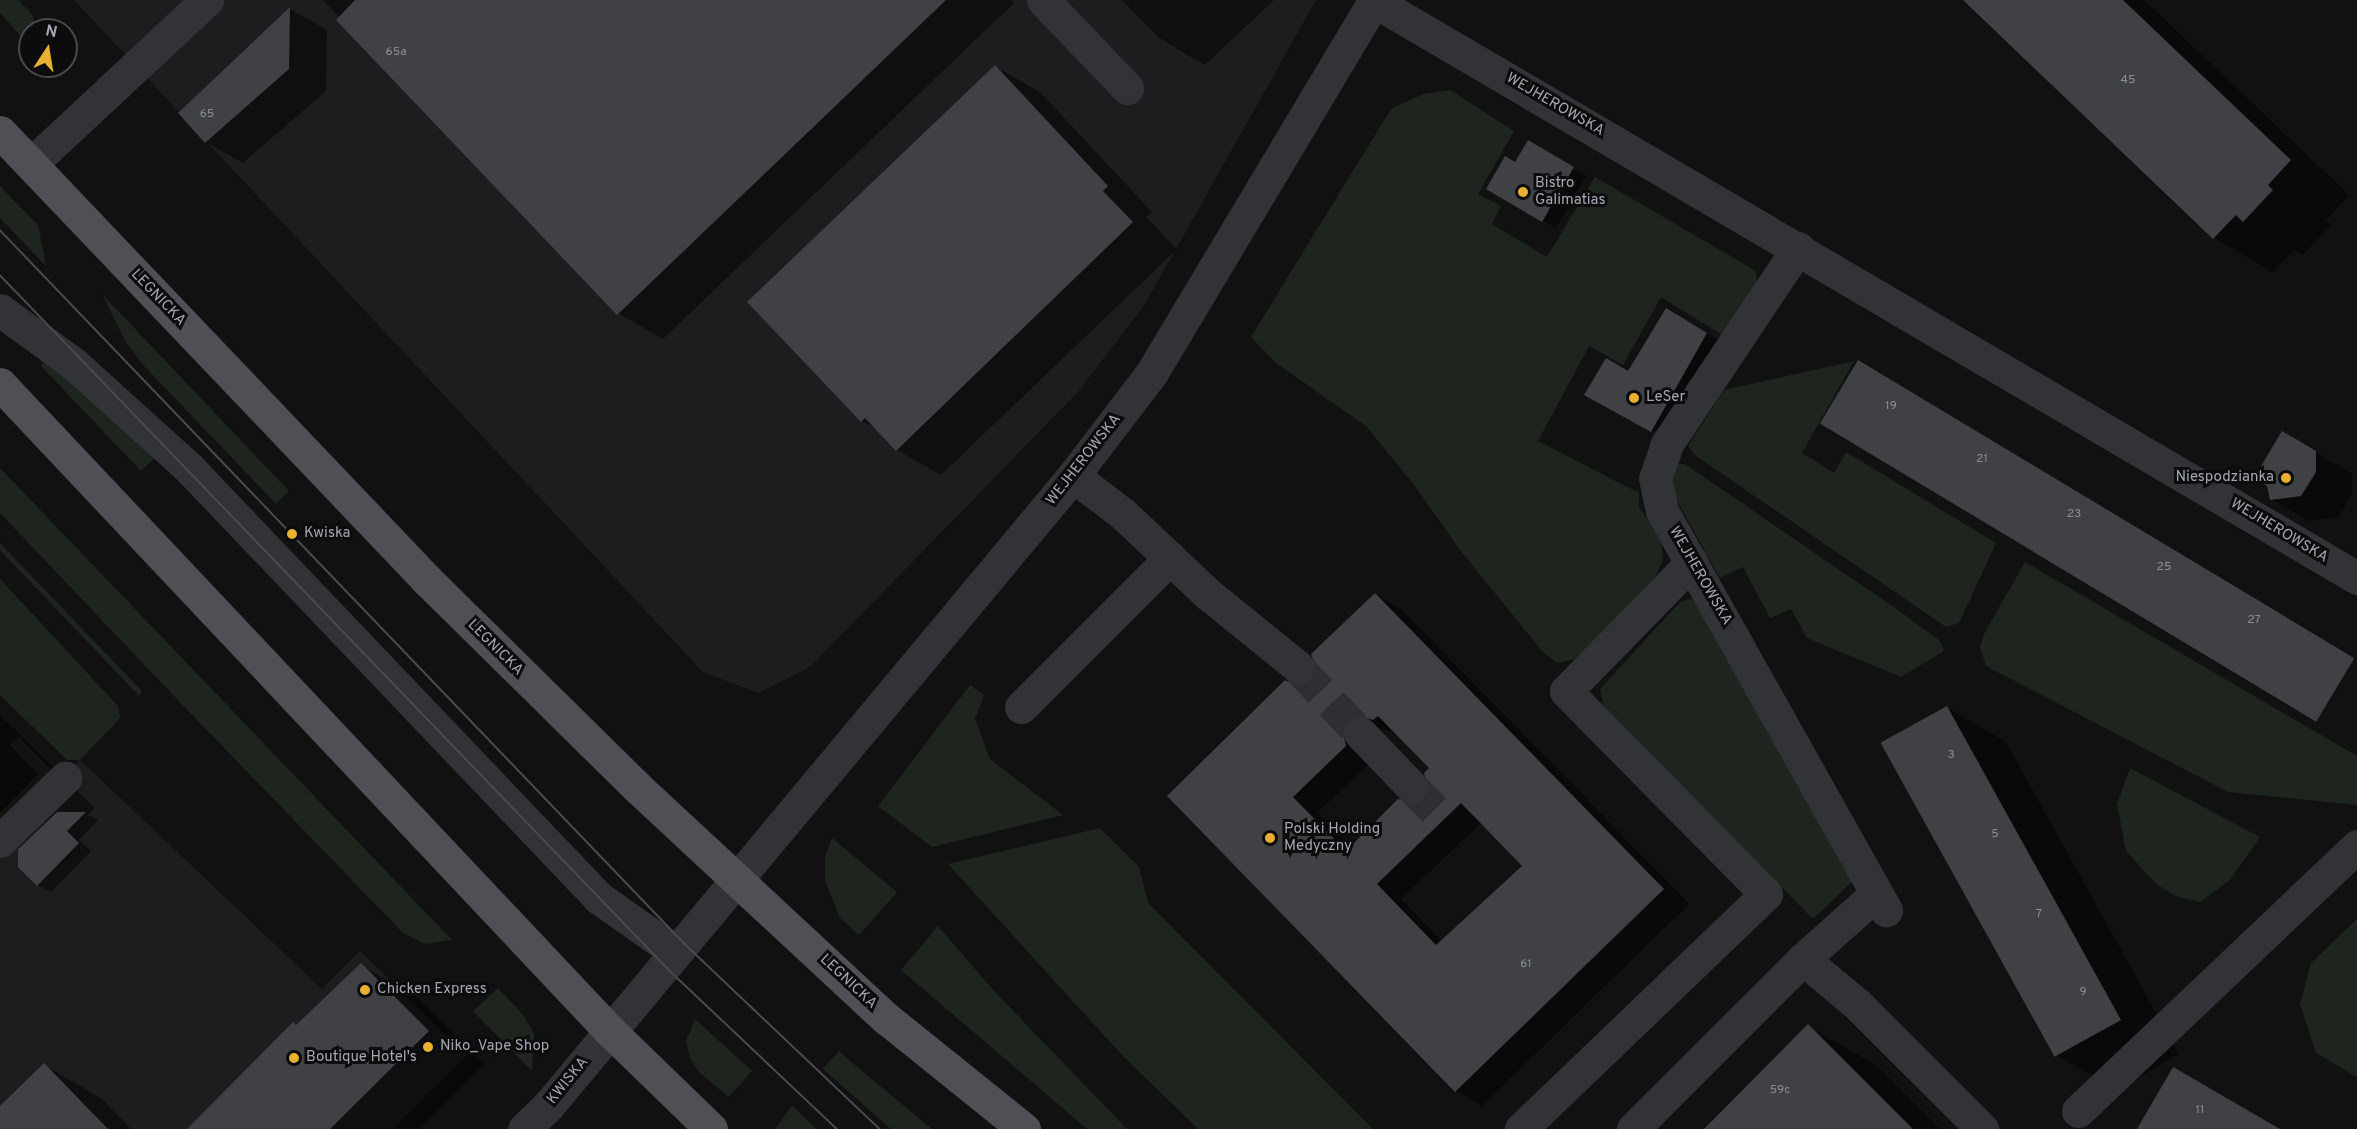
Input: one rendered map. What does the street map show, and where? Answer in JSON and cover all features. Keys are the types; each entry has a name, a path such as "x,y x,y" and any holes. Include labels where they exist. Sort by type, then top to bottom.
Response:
{"main road":[{"name":"LEGNICKA","path":"0,132 427,580 638,788 737,877 887,1019 1024,1129"},
{"path":"0,384 609,1030 711,1129"}],"street":[{"path":"31,164 207,0"},
{"path":"1043,0 1127,88"},
{"name":"WEJHEROWSKA","path":"674,951 1073,476 1151,375 1375,1 2357,578"},
{"name":"WEJHEROWSKA","path":"1798,248 1660,455 1655,478 1662,511 1881,902 1803,959"},
{"path":"0,310 74,364 188,467 599,898 674,951"},
{"path":"1073,476 1122,513 1208,594 1298,667"},
{"path":"1021,707 1170,558"},
{"path":"1521,1129 1766,894 1566,691 1692,562"},
{"path":"1360,733 1411,786"},
{"path":"0,841 65,778"},
{"path":"2078,1111 2357,846"},
{"name":"KWISKA","path":"524,1129 548,1106 674,951"},
{"path":"1633,1129 1803,959 1857,1004 1982,1129"}],"shaded area":[{"path":"0,0 18,0 34,18 18,18 18,33 0,13"},
{"path":"74,0 1316,0 1145,304 1078,392 810,667 758,693 703,672"},
{"path":"1450,90 1514,131 1478,194 1501,206 1492,224 1547,257 1595,177 1756,271 1757,284 1722,335 1661,297 1623,365 1589,346 1538,441 1639,493 1639,507 1661,540 1663,560 1655,577 1576,659 1557,663 1542,651 1460,550 1415,486 1366,426 1276,363 1251,337 1391,109 1423,94"},
{"path":"0,186 38,225 46,266 0,218"},
{"path":"102,294 289,491 276,504 145,367 125,341"},
{"path":"45,360 157,456 141,471 41,366"},
{"path":"1854,361 1802,453 1834,473 1846,452 1996,543 1959,623 1946,627 1696,456 1688,446 1724,390"},
{"path":"1675,464 1685,464 1895,608 1940,641 1944,651 1901,677 1807,638 1791,609 1770,618 1743,567 1720,578 1671,490"},
{"path":"0,468 452,940 425,944 403,933 173,695 0,513"},
{"path":"0,543 142,691 139,696 0,550"},
{"path":"2025,562 2357,756 2357,805 2228,792 1986,666 1980,647 1984,634"},
{"path":"0,579 118,706 120,718 80,760 67,760 0,695"},
{"path":"1693,598 1853,881 1813,919 1604,707 1600,689 1680,602"},
{"path":"970,685 984,695 975,719 990,759 1063,815 932,847 878,806"},
{"path":"19,737 54,773 0,836 0,813 38,774 10,745"},
{"path":"80,760 322,989 360,951 466,1056 392,1129 0,1129 0,841"},
{"path":"2130,768 2260,837 2230,880 2200,902 2175,896 2155,883 2126,851 2117,804"},
{"path":"1100,828 1139,867 1148,903 1373,1129 1198,1129 1122,1055 948,864"},
{"path":"832,838 897,892 859,935 840,918 825,881 825,857"},
{"path":"2357,919 2357,1077 2316,1053 2300,1004 2311,963"},
{"path":"938,926 994,991 1127,1129 1087,1129 901,970"},
{"path":"498,988 524,1016 534,1034 532,1071 473,1011"},
{"path":"695,1019 752,1071 729,1097 699,1072 690,1058 686,1041"},
{"path":"839,1051 932,1129 891,1129 823,1069"},
{"path":"792,1106 817,1129 775,1129"}],"building":[{"path":"355,0 946,0 617,315 336,20"},
{"path":"1963,0 2123,0 2291,160 2268,185 2273,190 2243,222 2236,215 2213,239"},
{"path":"290,7 289,69 205,143 178,113"},
{"path":"995,65 1108,186 1103,191 1133,222 896,451 865,418 861,422 747,302"},
{"path":"1528,140 1574,167 1542,222 1486,189 1505,156 1515,162"},
{"path":"1666,308 1707,333 1651,432 1584,395 1606,358 1628,371"},
{"path":"1858,360 2354,658 2316,722 1820,423"},
{"name":"Niespodzianka","path":"2282,431 2316,451 2316,472 2301,496 2270,500 2267,486 2254,478"},
{"name":"Polski Holding Medyczny","path":"1375,593 1664,889 1455,1092 1167,796 1285,680 1296,686 1312,679 1317,669 1311,654","holes":["1356,715 1373,720 1378,716 1429,768 1424,773 1429,791 1416,804 1398,799 1346,851 1293,797 1346,746 1342,727","1461,803 1522,866 1436,945 1377,884"]},
{"path":"1947,706 2121,1020 2055,1057 1881,743"},
{"path":"57,812 86,812 67,831 79,843 37,886 18,867 18,849"},
{"path":"361,963 429,1031 330,1129 187,1129 293,1022 296,1025"},
{"path":"1808,1024 1913,1129 1704,1129"},
{"path":"44,1063 108,1129 0,1129 0,1106"},
{"path":"2173,1067 2280,1129 2137,1129"}],"tunnel":[{"path":"1298,667 1360,733"},
{"path":"1411,786 1444,819"}],"tram line":[{"path":"0,230 685,944 880,1129"},
{"path":"0,275 669,970 837,1129"}],"place":[{"name":"Bistro Galimatias","path":"1523,192"},
{"name":"LeSer","path":"1634,398"},
{"name":"Niespodzianka","path":"2286,478"},
{"name":"Kwiska","path":"292,534"},
{"name":"Polski Holding Medyczny","path":"1270,838"},
{"name":"Chicken Express","path":"365,990"},
{"name":"Niko_Vape Shop","path":"428,1047"},
{"name":"Boutique Hotel's","path":"294,1058"}]}
